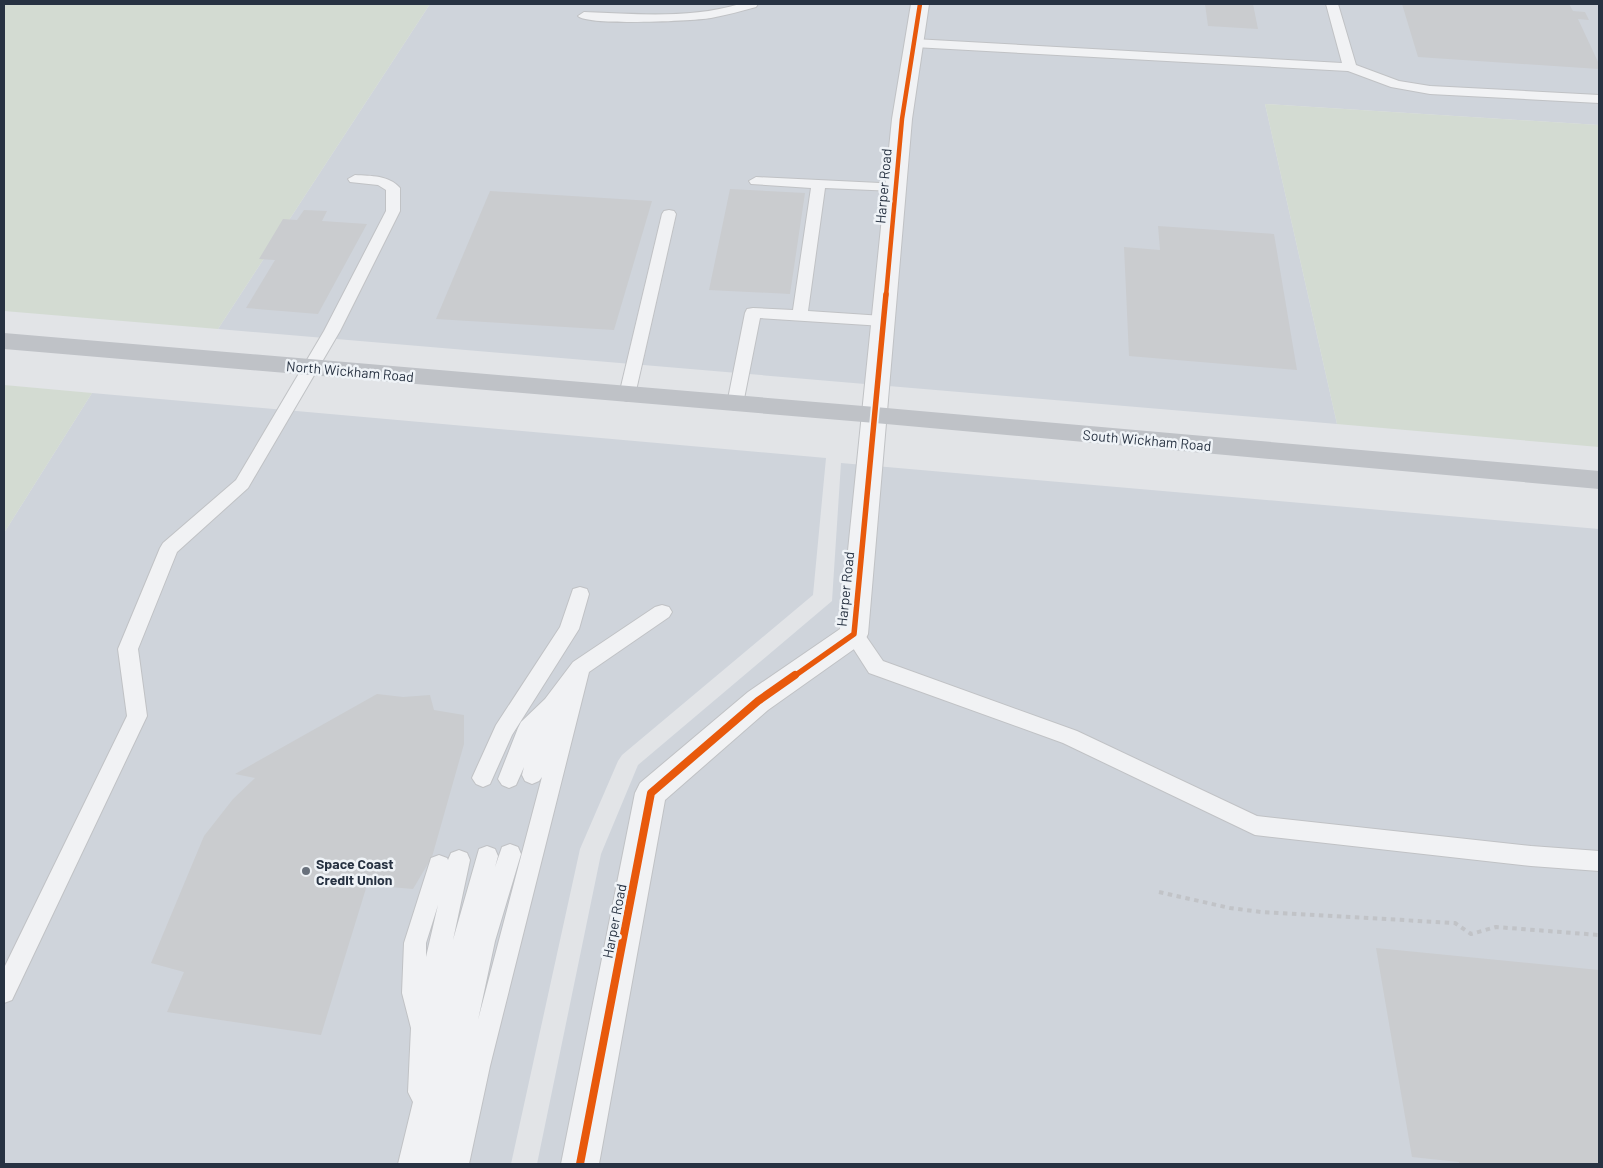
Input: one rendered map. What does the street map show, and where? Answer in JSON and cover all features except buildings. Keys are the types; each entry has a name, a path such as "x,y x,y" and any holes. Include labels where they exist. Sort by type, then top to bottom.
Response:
{"main road":[{"name":"North Wickham Road","path":"4,341 695,400"},
{"name":"South Wickham Road","path":"695,400 1599,480"}],"street":[{"name":"Harper Road","path":"580,1164 651,793 758,700 854,634 902,119 920,4"}],"lane":[{"path":"584,16 646,19 711,14 752,4"},
{"path":"1332,4 1350,68"},
{"path":"914,43 1350,68 1396,84 1430,90 1599,99"},
{"path":"4,992 137,716 128,649 169,548 242,484 332,331 393,211 393,188 381,181 355,179"},
{"path":"756,180 895,187"},
{"path":"800,316 819,184"},
{"path":"627,395 670,214"},
{"path":"735,404 753,313 883,321"},
{"path":"479,774 516,699 536,680 569,629 580,594"},
{"path":"509,779 528,728 552,705 580,668 662,612"},
{"path":"854,634 876,668 1070,737 1255,826 1532,856 1599,861"},
{"path":"456,1164 478,1066 580,668"},
{"path":"532,775 552,705"},
{"path":"411,1164 460,957 498,855 484,941 433,1164"},
{"path":"418,1133 422,1030 449,862"}],"path":[{"path":"1159,892 1230,908 1261,912 1455,923 1471,934 1496,927 1599,936"}],"shaded area":[{"path":"4,4 430,4 218,329 4,311"},
{"path":"430,4 1599,4 1599,125 1265,104 1337,424 218,329"},
{"path":"1265,104 1599,125 1599,447 1337,424"},
{"path":"4,385 92,393 4,533"},
{"path":"92,393 826,458 813,595 622,755 618,761 580,849 511,1164 4,1164 4,533"},
{"path":"841,463 1599,529 1599,1164 537,1164 601,854 638,765 832,601"}],"cycle path":[{"path":"580,1164 651,793 758,701 854,634 902,119 920,4"}],"place":[{"name":"Space Coast Credit Union","path":"306,871"}]}
